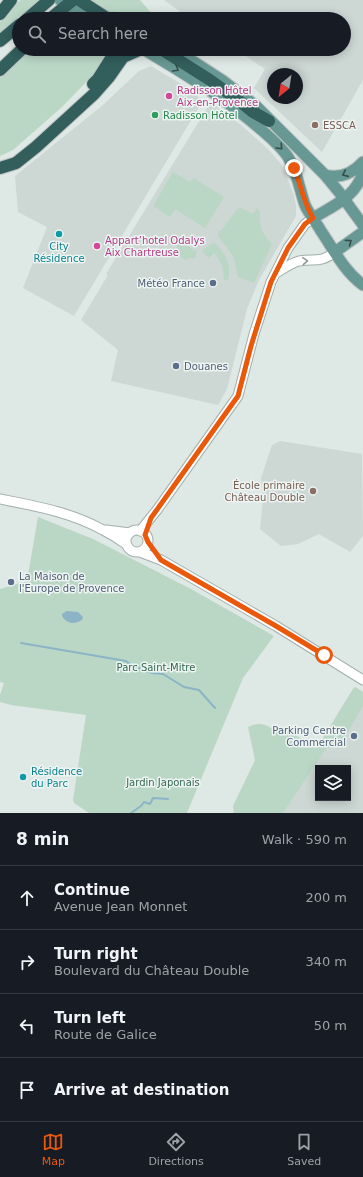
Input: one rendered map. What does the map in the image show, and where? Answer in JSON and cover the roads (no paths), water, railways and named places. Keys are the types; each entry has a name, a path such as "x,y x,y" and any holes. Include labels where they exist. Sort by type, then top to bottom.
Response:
{"highway":[{"path":"0,14 11,0"},
{"path":"35,12 49,0"},
{"path":"59,12 74,0"},
{"path":"61,12 74,0"},
{"path":"79,0 92,9"},
{"path":"0,41 12,31"},
{"path":"0,60 12,50"},
{"path":"0,70 15,56"},
{"path":"108,63 110,56"},
{"path":"0,160 17,154 26,147 98,79 112,56"},
{"path":"0,168 16,163 36,147 106,82 123,57 125,56"},
{"path":"172,56 210,80 253,112 270,121"}],"main road":[{"path":"60,0 92,9"},
{"path":"154,56 182,72 239,111 274,141 287,155 298,178 306,206 313,218 346,270 363,285"},
{"path":"184,56 256,106 325,175 363,225"},
{"path":"325,175 339,177 355,169 363,162"},
{"path":"313,218 344,199 358,186 363,172"},
{"path":"335,252 363,232"}],"street":[{"path":"126,544 127,538 141,535 151,518 238,396 271,282 288,248 305,224 313,218"},
{"path":"276,273 300,261 321,260 327,258 335,252"},
{"path":"0,499 50,509 102,529 126,544 130,550 161,560 276,626 363,680"},
{"path":"102,529 141,535 161,560"},
{"path":"140,552 145,548 141,535"}],"water":[{"path":"67,611 78,612 83,617 82,620 76,623 66,621 62,614"}],"waterway":[{"path":"21,643 126,661 131,665 152,673 163,674 184,687 199,690 215,708"},
{"path":"131,813 144,802 150,804 153,798 168,799"}],"place":[{"name":"Radisson Hôtel Aix-en-Provence","path":"169,96"},
{"name":"Radisson Hôtel","path":"155,115"},
{"name":"ESSCA","path":"315,125"},
{"name":"City Résidence","path":"59,234"},
{"name":"Appart’hotel Odalys Aix Chartreuse","path":"97,246"},
{"name":"Météo France","path":"213,283"},
{"name":"Douanes","path":"176,366"},
{"name":"École primaire Château Double","path":"313,491"},
{"name":"La Maison de l'Europe de Provence","path":"11,582"},
{"name":"Parking Centre Commercial","path":"354,736"},
{"name":"Résidence du Parc","path":"23,777"}],"park label":[{"name":"Parc Saint-Mitre","path":"156,667"},
{"name":"Jardin Japonais","path":"163,782"}]}
